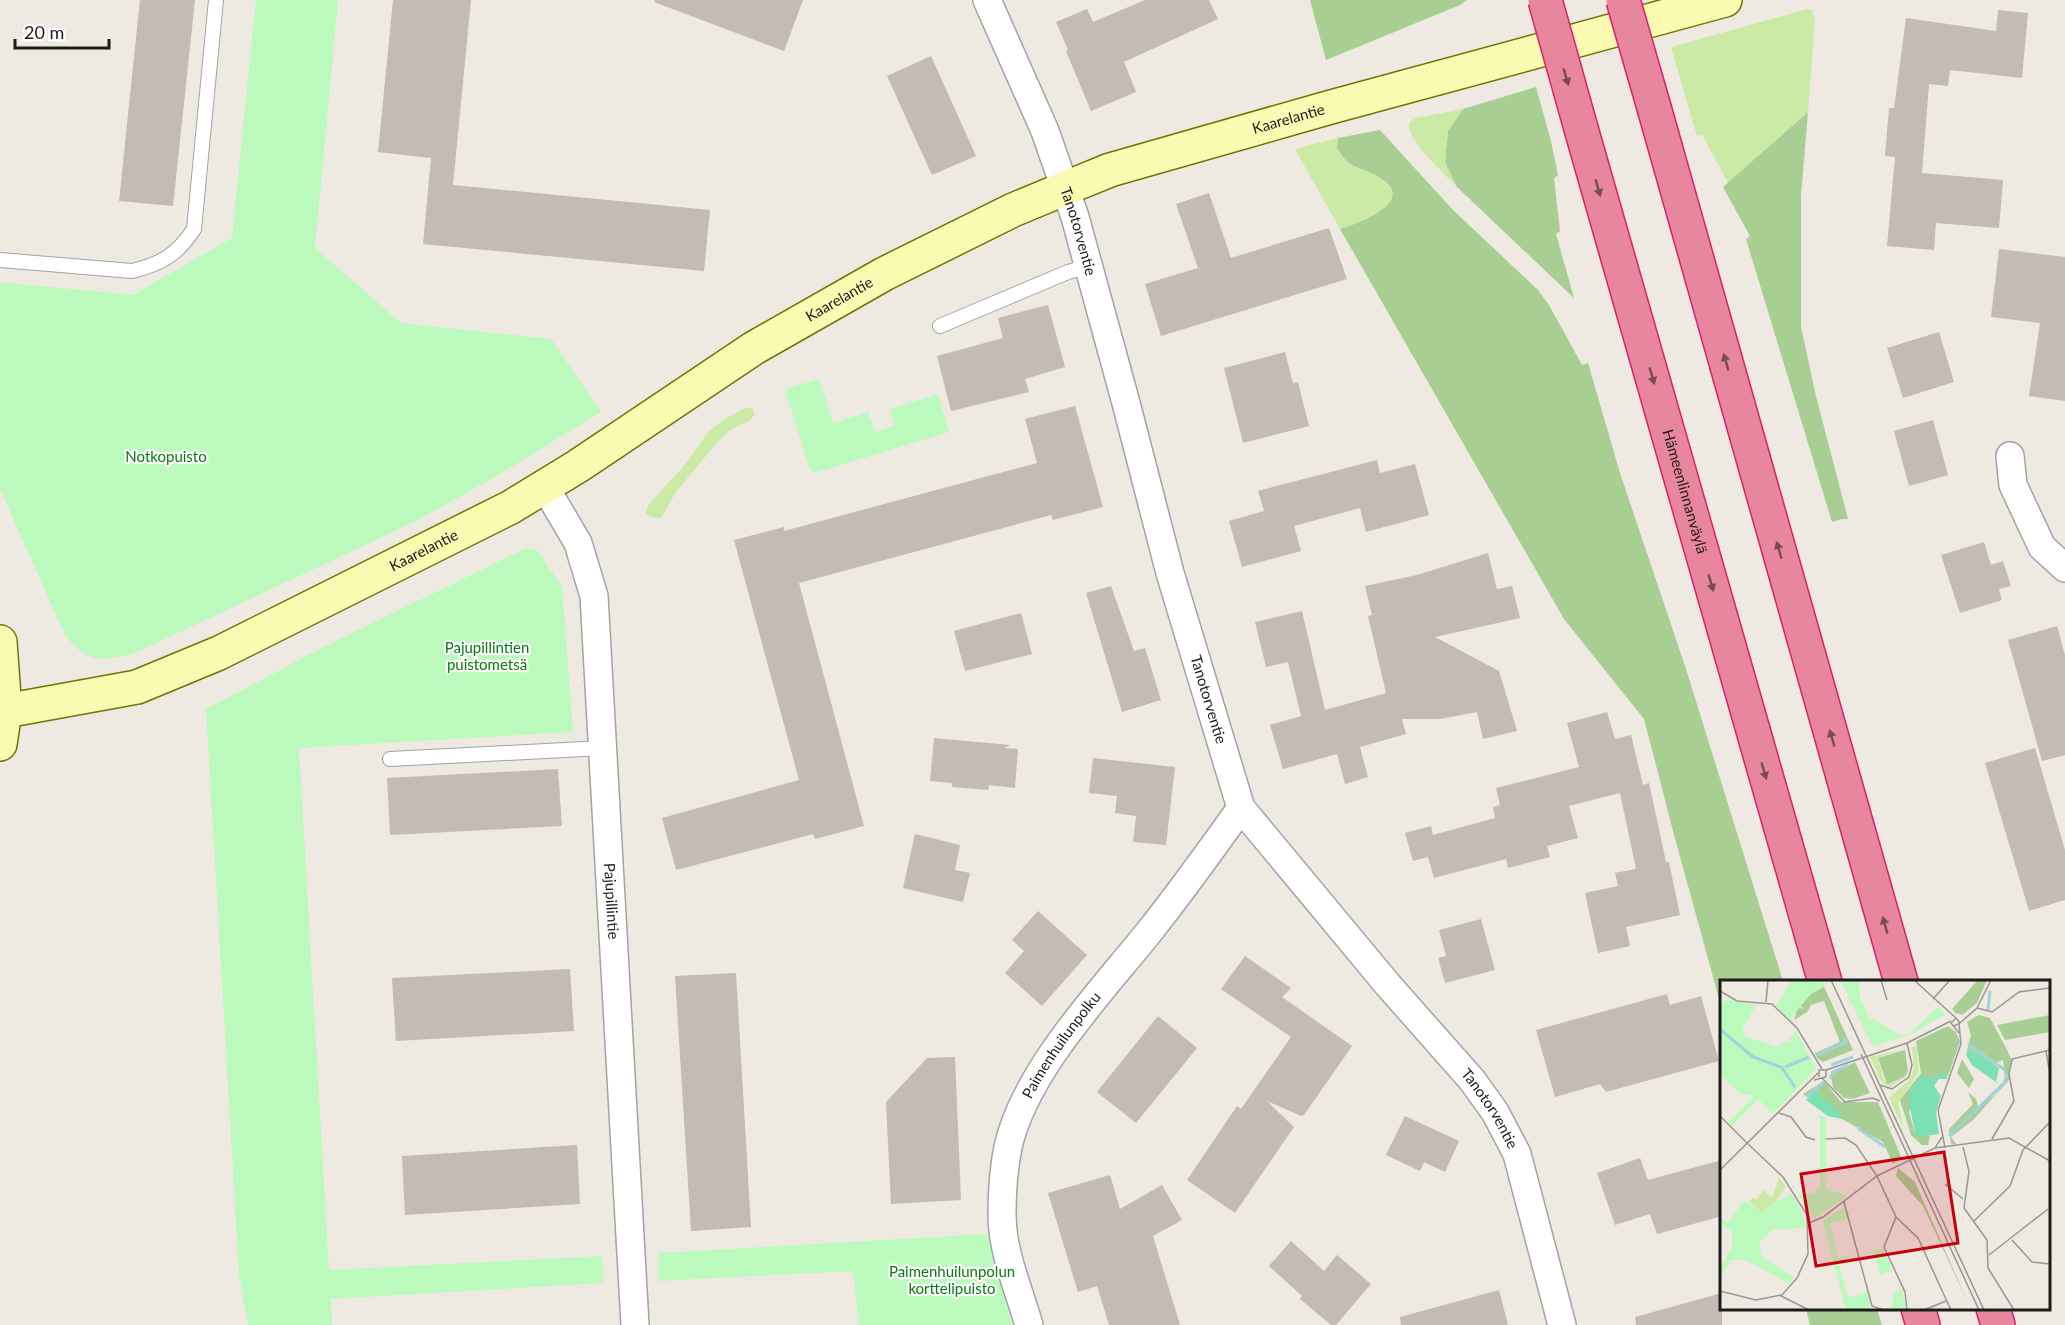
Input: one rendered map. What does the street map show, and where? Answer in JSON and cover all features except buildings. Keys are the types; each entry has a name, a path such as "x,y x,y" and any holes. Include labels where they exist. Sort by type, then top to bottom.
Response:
{"highway":[{"name":"Hämeenlinnanväylä","path":"1545,0 1825,980"},
{"path":"1623,0 1901,980"},
{"path":"1919,1310 1923,1325"},
{"path":"1994,1310 1998,1325"}],"main road":[{"name":"Kaarelantie","path":"5,711 137,687 189,667 511,507 545,487 754,348 884,274 1013,210 1066,188 1110,170 1725,0"},
{"path":"0,642 5,711 0,744"}],"street":[{"name":"Tanotorventie","path":"987,0 1045,131 1066,188 1089,266 1170,573 1241,808 1388,985 1472,1080 1495,1112 1517,1154 1562,1325"},
{"path":"2010,456 2013,485 2042,547 2065,568"},
{"name":"Pajupillintie","path":"545,487 578,543 594,596 635,1325"},
{"name":"Paimenhuilunpolku","path":"1029,1325 1005,1244 1002,1215 1008,1148 1021,1111 1040,1075 1064,1039 1176,898 1241,808"}],"lane":[{"path":"0,260 132,271 152,266 182,247 194,229 216,0"},
{"path":"940,326 1068,272 1089,266"},
{"path":"390,759 603,748"}],"green space":[{"name":"Notkopuisto","path":"256,0 338,0 315,248 401,323 551,339 601,412 490,480 416,521 133,654 103,659 95,658 81,651 65,635 0,489 0,282 133,295 232,238"},
{"path":"1310,0 1467,0 1460,5 1326,60"},
{"path":"1808,9 1812,10 1815,19 1808,112 1728,183 1702,134 1697,136 1671,47"},
{"path":"1536,87 1558,175 1554,178 1560,231 1556,234 1574,298 1457,187 1445,162 1448,131 1463,109"},
{"path":"1463,109 1448,131 1445,162 1457,187 1420,147 1410,130 1409,123 1416,118"},
{"path":"1808,112 1801,196 1801,327 1816,396 1848,519 1832,522 1746,239 1750,236 1723,187"},
{"path":"1380,130 1453,210 1538,290 1549,305 1582,365 1588,363 1620,473 1686,669 1783,980 1720,980 1720,1002 1644,719 1564,619 1340,229 1360,222 1382,210 1390,202 1393,194 1390,186 1379,177 1349,163 1337,149 1338,138"},
{"path":"1338,138 1337,149 1347,161 1379,177 1390,186 1393,195 1390,203 1372,217 1340,229 1295,149"},
{"path":"819,379 833,423 868,412 875,432 895,426 890,409 938,394 949,432 814,473 808,464 785,389"},
{"path":"746,408 752,408 755,414 749,421 730,430 715,445 675,493 660,518 651,517 646,513 648,505 684,466 708,432 726,418"},
{"name":"Pajupillintien puistometsä","path":"526,548 537,550 562,587 573,732 299,748 329,1270 602,1256 603,1283 331,1299 332,1325 248,1325 239,1275 206,709 320,649"},
{"name":"Paimenhuilunpolun korttelipuisto","path":"987,1234 1012,1325 859,1325 853,1271 659,1281 658,1253"},
{"path":"1806,1310 1877,1310 1882,1325 1810,1325"}]}
